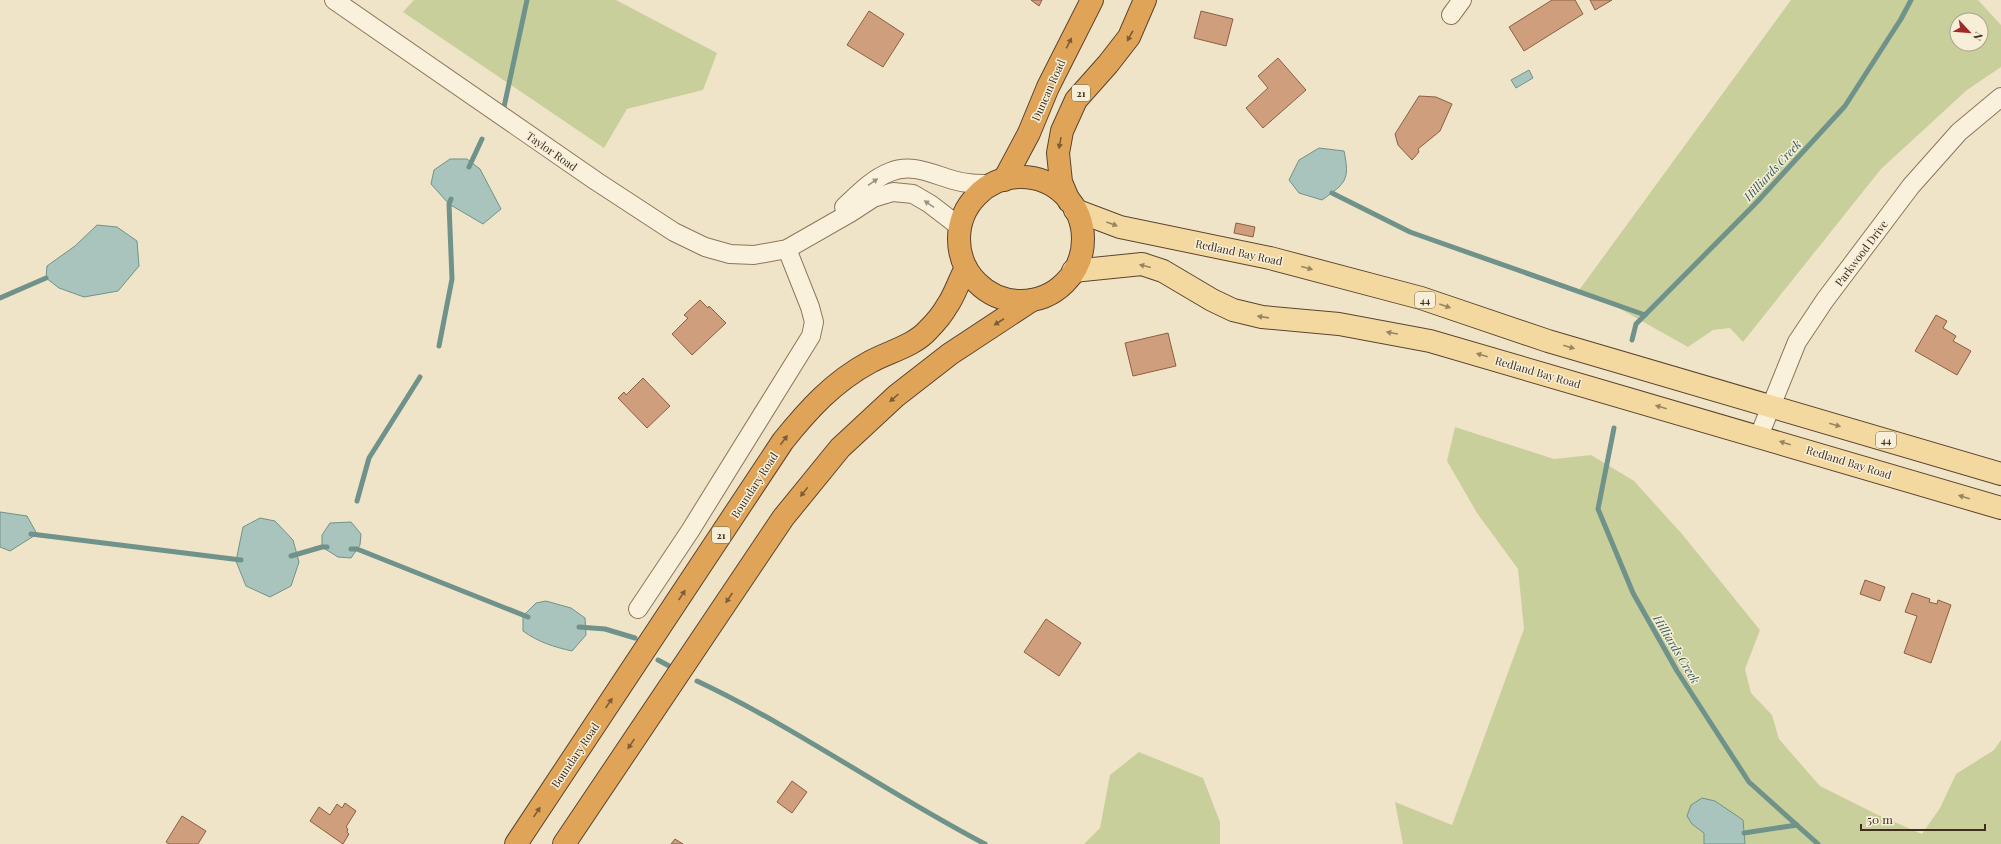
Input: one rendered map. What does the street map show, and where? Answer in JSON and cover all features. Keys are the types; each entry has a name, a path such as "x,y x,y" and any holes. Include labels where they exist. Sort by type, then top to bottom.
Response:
{"highway":[{"name":"Duncan Road","path":"998,182 1029,133 1048,87 1092,0"},
{"name":"21","path":"1072,205 1056,188 1040,180 1022,177 998,182 977,195 966,210 960,227 960,248 966,268 974,281 994,295 1016,301 1032,300 1048,295 1062,285 1073,271 1080,257 1082,241 1081,225 1072,205 1061,182 1058,153 1062,131 1076,100 1108,64 1129,37 1145,0"},
{"name":"Boundary Road","path":"516,844 782,441 805,413 827,391 848,374 870,361 903,347 927,332 948,306 966,268"},
{"name":"21","path":"564,844 783,518 840,448 896,396 950,354 1032,300"}],"main road":[{"name":"Redland Bay Road","path":"1072,205 1120,227 1270,258 1421,298 1548,341 2001,474"},
{"name":"Redland Bay Road","path":"1073,271 1142,264 1163,271 1212,300 1233,310 1262,317 1339,324 1430,341 2001,508"}],"street":[{"name":"Taylor Road","path":"334,0 596,181 674,232 705,247 730,254 754,254 787,249 873,198 893,192 913,194 930,204 960,227"},
{"path":"1451,15 1462,0"},
{"name":"Parkwood Drive","path":"1759,436 1797,342 1825,300 1910,186 1959,132 2001,97"},
{"name":"Taylor Road","path":"787,249 834,216 873,181 891,171 906,168 922,170 969,184 998,182"},
{"path":"638,609 690,531 811,336 814,322 810,307 787,249"}],"green space":[{"path":"414,0 616,0 717,53 703,90 627,109 604,148 403,12"},
{"path":"1791,0 1978,0 2001,25 2001,67 1967,90 1881,169 1743,342 1730,328 1713,330 1688,347 1615,306 1577,293"},
{"path":"1455,427 1554,459 1591,455 1634,481 1682,534 1760,630 1745,669 1751,693 1772,715 1779,739 1820,786 1876,814 1922,834 1940,808 1956,774 1994,750 2001,740 2001,844 1745,844 1744,833 1692,824 1704,833 1704,844 1403,844 1395,802 1452,825 1524,629 1518,569 1477,513 1447,461"},
{"path":"1139,752 1203,778 1220,822 1220,844 1084,844 1100,828 1110,775"}],"water":[{"path":"1529,70 1533,78 1516,88 1511,80"},
{"path":"1319,148 1344,151 1346,161 1346,175 1341,185 1322,200 1299,193 1289,180 1299,160"},
{"path":"450,159 467,159 480,169 501,209 483,224 449,204 431,184 434,170"},
{"path":"97,225 117,227 137,241 139,266 118,291 84,297 59,288 46,278 47,266 75,246"},
{"path":"0,512 27,516 37,534 10,551 0,547"},
{"path":"260,518 275,521 293,540 299,562 291,586 270,597 246,586 236,561 243,527"},
{"path":"351,522 361,534 360,545 351,558 338,557 322,547 322,535 330,523"},
{"path":"546,601 571,608 585,618 586,635 572,651 546,644 523,631 523,616 536,603"},
{"path":"1702,798 1715,801 1743,820 1745,844 1704,844 1704,833 1692,824 1687,816 1691,805"}],"building":[{"path":"1031,0 1042,0 1039,6"},
{"path":"1552,0 1575,0 1583,14 1524,51 1509,27"},
{"path":"1590,0 1612,0 1595,10"},
{"path":"869,11 904,34 883,67 847,45"},
{"path":"1201,11 1233,19 1226,46 1194,38"},
{"path":"1278,58 1306,90 1263,128 1246,108 1268,88 1258,76"},
{"path":"1419,96 1436,97 1452,104 1440,131 1418,149 1419,152 1412,160 1398,145 1395,134"},
{"path":"1236,223 1255,227 1253,237 1234,233"},
{"path":"700,300 708,308 709,306 726,323 692,355 672,334 688,318 684,315"},
{"path":"1936,315 1947,321 1943,328 1956,336 1953,341 1971,351 1957,375 1915,351"},
{"path":"1168,333 1176,366 1133,376 1125,343"},
{"path":"643,378 670,406 647,428 618,398 624,392 626,395"},
{"path":"1865,580 1885,587 1880,601 1860,594"},
{"path":"1912,593 1930,599 1929,602 1937,604 1938,600 1951,605 1931,663 1904,653 1917,616 1905,612"},
{"path":"1046,619 1081,643 1059,676 1024,652"},
{"path":"792,781 807,792 792,813 777,802"},
{"path":"345,803 356,811 346,827 349,834 343,844 310,821 319,807 330,815 337,804 342,808"},
{"path":"182,816 206,831 198,844 169,844 166,842"},
{"path":"675,839 683,844 671,844"}],"waterway":[{"path":"504,107 527,0"},
{"name":"Hilliards Creek","path":"1632,340 1636,324 1756,203 1845,106 1901,19 1911,0"},
{"path":"469,167 482,139"},
{"path":"1332,193 1410,232 1645,315"},
{"path":"439,346 452,279 449,204 451,199"},
{"path":"0,298 46,278"},
{"path":"357,501 369,458 420,377"},
{"name":"Hilliards Creek","path":"1614,428 1598,509 1633,593 1677,671 1749,782 1818,844"},
{"path":"31,534 241,560"},
{"path":"291,556 322,547 327,547"},
{"path":"351,549 357,549 528,617"},
{"path":"579,627 605,629 635,638"},
{"path":"658,660 671,667"},
{"path":"697,681 770,719 913,804 985,844"},
{"path":"1744,833 1797,825"}]}
